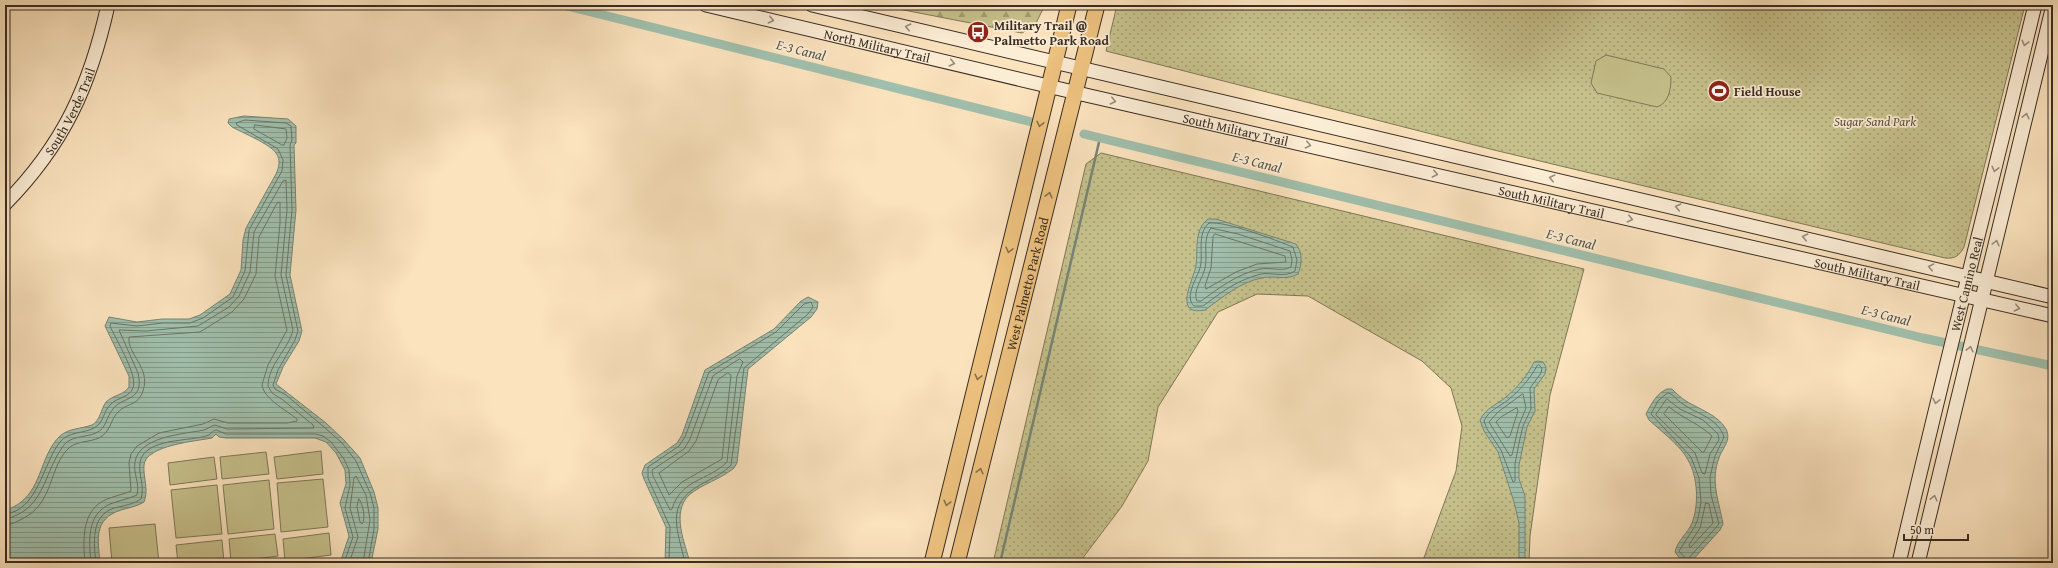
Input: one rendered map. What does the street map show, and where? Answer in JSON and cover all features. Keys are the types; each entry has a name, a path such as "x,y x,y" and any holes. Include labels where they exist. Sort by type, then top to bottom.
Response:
{"main road":[{"name":"West Palmetto Park Road","path":"932,563 1070,5"},
{"name":"West Palmetto Park Road","path":"957,563 1097,5"},
{"path":"965,430 989,436"}],"street":[{"name":"South Verde Trail","path":"5,204 39,167 68,122 90,74 108,5"},
{"name":"North Military Trail","path":"706,5 1050,86"},
{"name":"North Military Trail","path":"812,5 1055,62"},
{"name":"West Camino Real","path":"1898,563 1954,327 1969,276 2035,5"},
{"name":"West Camino Real","path":"1918,563 2053,5"},
{"name":"South Military Trail","path":"1055,62 2053,296"},
{"name":"South Military Trail","path":"1050,86 1075,93 2053,316"}],"green space":[{"path":"878,5 1045,5 1035,25 1022,33"},
{"name":"Sugar Sand Park","path":"1117,5 2025,5 1964,247 1956,256 1945,258 1494,150 1106,51"},
{"path":"1606,55 1664,69 1671,77 1670,91 1667,99 1657,107 1597,93 1591,83 1596,61"},
{"path":"1101,153 1584,269 1550,395 1530,536 1529,563 1422,563 1456,471 1462,426 1451,388 1422,361 1308,296 1257,294 1218,312 1158,407 1148,461 1122,506 1079,563 993,563 1086,164"},
{"path":"321,451 323,474 277,479 274,457"},
{"path":"266,452 269,474 222,479 220,457"},
{"path":"214,457 217,479 170,485 168,463"},
{"path":"323,479 328,527 281,532 277,483"},
{"path":"269,480 274,529 228,534 223,485"},
{"path":"217,485 222,534 176,538 171,490"},
{"path":"155,524 159,563 112,563 109,528"},
{"path":"329,533 331,555 285,561 283,539"},
{"path":"275,534 278,556 231,562 229,539"},
{"path":"222,540 224,562 178,563 176,545"}],"water":[{"path":"244,116 288,119 296,126 296,143 294,145 296,210 290,275 302,331 299,341 283,367 276,384 326,423 360,458 374,492 378,508 378,529 371,563 340,563 349,536 340,503 346,484 345,470 336,453 326,442 315,438 226,438 219,437 216,434 212,438 162,448 147,458 144,465 146,493 144,502 112,514 106,519 99,531 98,538 100,563 5,563 5,511 15,506 28,495 38,479 49,452 60,436 67,431 95,423 99,418 106,402 124,392 129,387 129,376 105,326 109,317 137,322 162,319 189,319 200,315 230,294 241,270 243,240 246,228 276,174 279,164 279,158 273,150 262,142 232,127 228,123 229,119"},
{"path":"1208,219 1216,219 1296,244 1300,251 1301,259 1298,274 1284,278 1266,277 1253,280 1232,291 1205,310 1195,311 1189,308 1187,295 1195,271 1200,228"},
{"path":"808,297 818,302 817,309 811,317 748,369 737,463 734,468 694,491 684,502 680,519 690,563 665,563 666,527 644,479 642,473 645,465 677,443 682,435 705,370 774,329 801,301"},
{"path":"1534,362 1543,362 1546,367 1545,374 1534,389 1535,411 1527,427 1519,465 1519,479 1525,496 1525,563 1519,563 1519,523 1514,502 1498,452 1484,431 1480,420 1488,410 1514,390 1532,367"},
{"path":"1667,389 1672,389 1684,400 1713,416 1723,424 1728,433 1727,441 1716,466 1715,475 1716,491 1723,524 1720,530 1690,563 1683,563 1675,552 1678,544 1692,523 1696,508 1696,483 1694,474 1681,449 1649,420 1646,414 1657,396"}],"waterway":[{"name":"E-3 Canal","path":"563,5 1032,122"},
{"name":"E-3 Canal","path":"1084,134 1923,338 2053,366"},
{"path":"1000,563 1100,138"}],"place":[{"name":"Military Trail @ Palmetto Park Road","path":"978,32"},
{"name":"Field House","path":"1719,91"}]}
